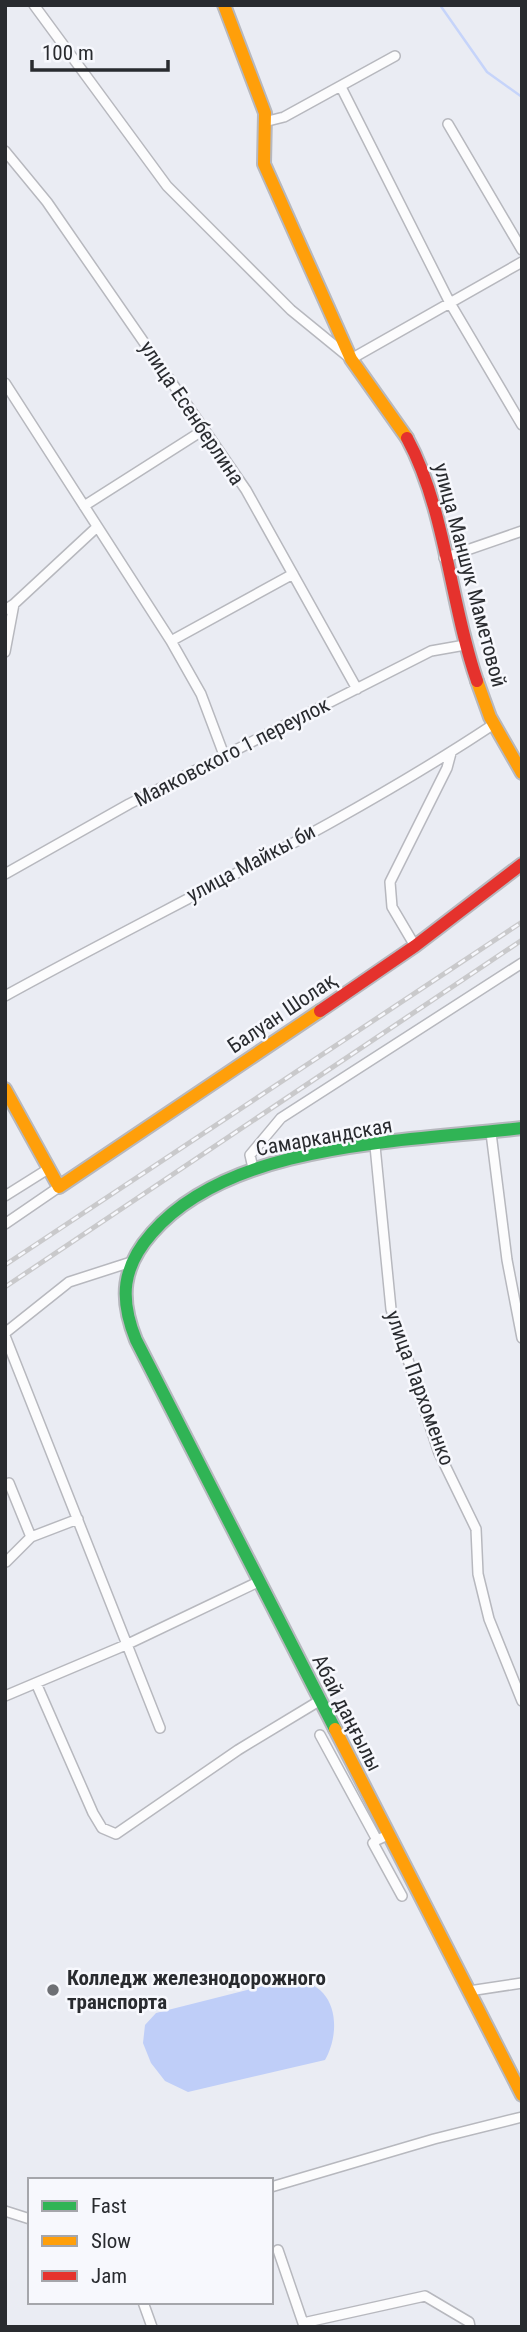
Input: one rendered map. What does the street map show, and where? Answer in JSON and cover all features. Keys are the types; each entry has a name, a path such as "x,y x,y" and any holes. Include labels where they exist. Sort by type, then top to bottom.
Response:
{"street":[{"path":"34,5 167,186 291,310 351,359 522,262"},
{"name":"улица Маншук Маметовой","path":"224,5 265,113 264,164 351,359 402,431 423,468 465,645 494,724 522,772"},
{"path":"264,122 284,117 395,56"},
{"path":"341,87 450,303 522,425"},
{"path":"448,124 522,250"},
{"name":"улица Есенберлина","path":"5,151 47,202 246,490 357,689"},
{"path":"5,383 171,641 201,694 224,755"},
{"path":"84,506 205,429"},
{"path":"5,652 10,607 97,527"},
{"path":"444,558 522,531"},
{"path":"171,641 293,574"},
{"name":"Маяковского 1 переулок","path":"5,874 224,755 431,651 465,645"},
{"name":"улица Майкы би","path":"5,996 252,864 451,752 494,724"},
{"path":"415,946 392,907 390,882 447,768 451,752"},
{"name":"Балуан Шолақ","path":"59,1187 415,946 522,864"},
{"path":"253,1168 250,1156 281,1118 522,963"},
{"path":"5,1089 59,1187 5,1224"},
{"name":"Самаркандская","path":"128,1263 141,1243 181,1206 216,1183 253,1168 376,1146 522,1128"},
{"path":"491,1133 507,1260 522,1338"},
{"name":"улица Пархоменко","path":"376,1146 391,1309 439,1453 476,1529 478,1574 489,1619 522,1701"},
{"path":"5,1196 48,1169"},
{"path":"128,1263 69,1282 5,1334 160,1728"},
{"name":"Абай даңғылы","path":"128,1263 124,1301 139,1348 319,1701 383,1838 469,1991 522,2095"},
{"path":"9,1483 31,1537"},
{"path":"6,1562 31,1537 78,1519"},
{"path":"5,1696 128,1644 258,1582"},
{"path":"36,1683 93,1813 102,1828 116,1834 237,1750 319,1701"},
{"path":"320,1735 383,1838 373,1843 402,1896"},
{"path":"469,1991 522,1983"},
{"path":"273,2186 434,2139 522,2117"},
{"path":"5,2211 28,2219"},
{"path":"278,2250 303,2323 425,2297 469,2322 470,2327"},
{"path":"144,2304 152,2327"}],"shaded area":[{"path":"299,1977 321,1991 332,2008 332,2044 325,2060 188,2092 165,2081 151,2063 143,2043 145,2025 156,2013"}],"waterway":[{"path":"440,5 487,72 522,97"}],"railway":[{"path":"5,1265 522,922"},
{"path":"5,1287 522,940"}],"traffic: fast":[{"path":"335,1729 136,1340 127,1310 126,1284 129,1271 134,1258 152,1233 186,1203 228,1180 274,1163 324,1151 376,1143 522,1128"}],"traffic: slow":[{"path":"224,5 265,113 264,164 351,359 407,438"},
{"path":"477,681 490,717 522,773"},
{"path":"5,1089 59,1187 320,1011"},
{"path":"335,1729 522,2095"}],"traffic: jam":[{"path":"407,438 431,495 477,681"},
{"path":"320,1011 415,946 522,864"}],"place":[{"name":"Колледж железнодорожного транспорта","path":"53,1990"}]}
